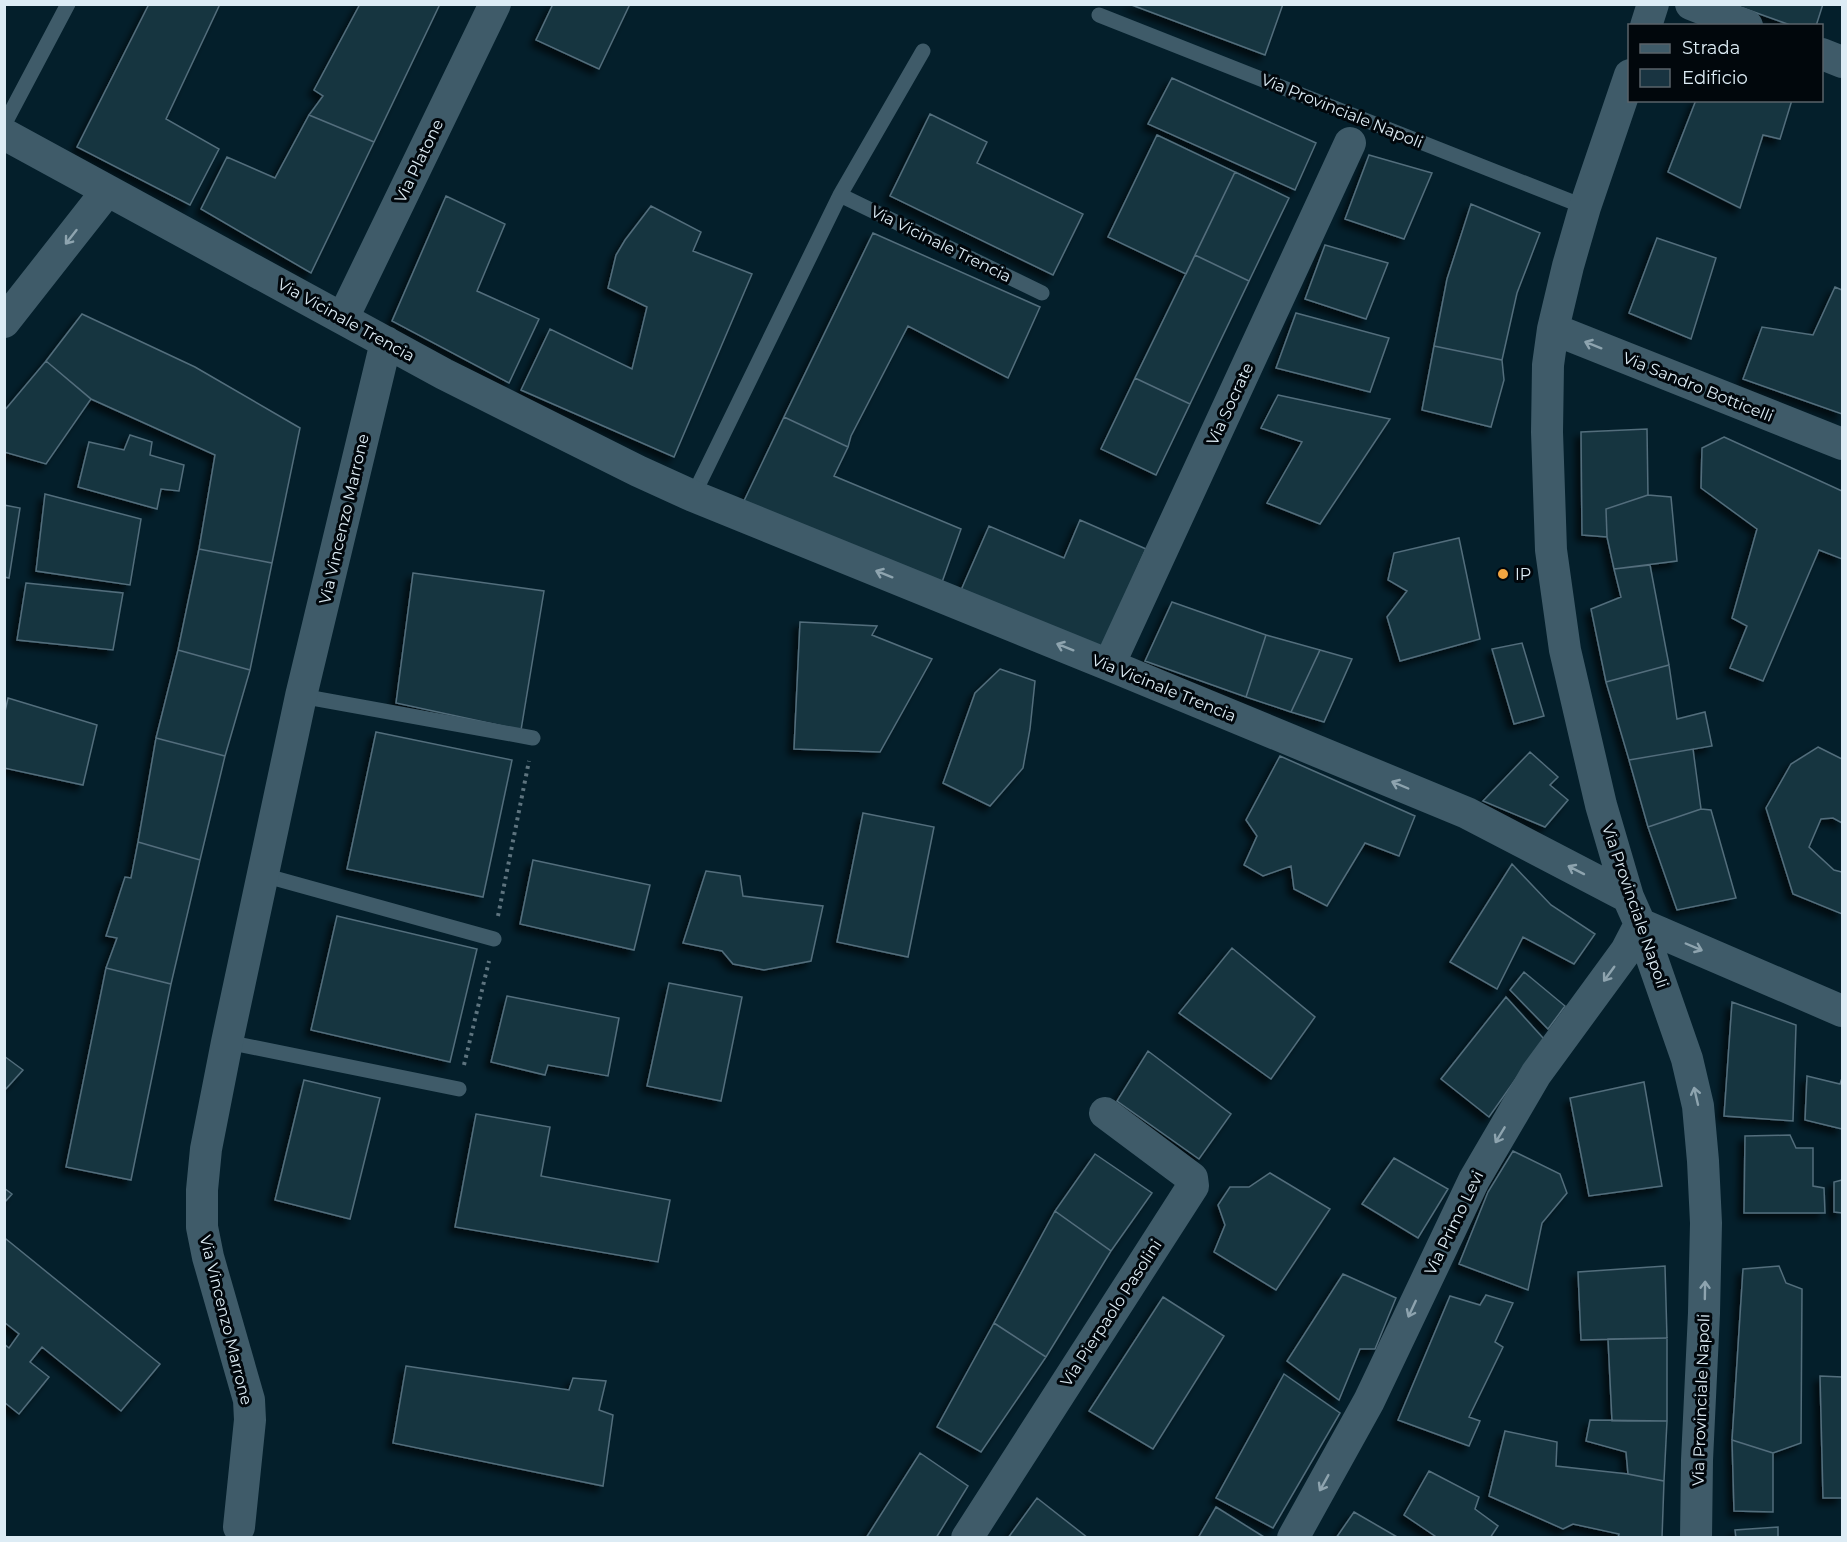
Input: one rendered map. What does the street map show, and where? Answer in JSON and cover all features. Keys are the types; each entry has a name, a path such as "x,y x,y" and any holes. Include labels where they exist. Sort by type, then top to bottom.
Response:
{"street":[{"name":"Via Platone","path":"343,318 495,4"},
{"path":"1647,24 1653,4"},
{"path":"1691,4 1742,24"},
{"path":"1823,55 1842,62"},
{"name":"Via Provinciale Napoli","path":"1628,78 1585,207 1553,329 1548,365 1546,432 1551,550 1565,650 1601,805 1634,911 1687,1059 1698,1106 1706,1223 1696,1538"},
{"name":"Via Vicinale Trencia","path":"4,134 464,384 638,471 693,496 1467,813 1634,911 1842,1011"},
{"name":"Via Socrate","path":"1109,665 1350,143"},
{"path":"4,322 107,191"},
{"name":"Via Sandro Botticelli","path":"1553,329 1842,444"},
{"name":"Via Vincenzo Marrone","path":"238,1527 250,1420 249,1400 208,1257 202,1227 202,1190 206,1149 301,696 386,342"},
{"name":"Via Primo Levi","path":"1293,1538 1369,1401 1474,1179 1536,1074 1626,951 1634,911"},
{"name":"Via Pierpaolo Pasolini","path":"967,1538 1193,1186 1192,1178 1105,1113"}],"lane":[{"path":"4,126 68,4"},
{"name":"Via Provinciale Napoli","path":"1099,15 1585,207"},
{"path":"693,496 840,195 923,51"},
{"name":"Via Vicinale Trencia","path":"840,195 1042,293"},
{"path":"301,696 533,738"},
{"path":"263,875 494,939"},
{"path":"227,1042 459,1089"}],"building":[{"path":"149,4 220,4 166,119 219,149 190,205 77,147"},
{"path":"360,4 440,4 374,142 309,115 323,96 314,90"},
{"path":"553,4 630,4 599,69 536,40"},
{"path":"1129,4 1283,4 1265,55"},
{"path":"1741,4 1823,4 1817,24 1787,24 1740,7"},
{"path":"1172,78 1316,143 1295,190 1148,124"},
{"path":"1695,102 1791,102 1780,139 1763,135 1740,208 1668,172"},
{"path":"930,114 987,142 977,163 1083,214 1053,275 890,196"},
{"path":"309,115 374,142 311,273 201,209 227,157 275,178"},
{"path":"1157,135 1235,172 1186,274 1108,237"},
{"path":"1369,155 1432,173 1404,239 1345,219"},
{"path":"1235,172 1289,198 1249,281 1195,255"},
{"path":"446,196 505,224 477,291 539,319 509,383 392,321"},
{"path":"1471,204 1540,233 1517,293 1502,360 1434,346 1447,279"},
{"path":"651,206 701,232 693,251 752,274 674,457 521,390 550,329 632,369 647,307 608,288 616,255"},
{"path":"873,233 1040,307 1008,378 908,326 851,436 848,447 784,417"},
{"path":"1657,238 1716,258 1691,339 1629,313"},
{"path":"1325,245 1388,263 1366,319 1305,299"},
{"path":"1195,255 1249,281 1190,404 1135,378"},
{"path":"1835,287 1842,290 1842,414 1743,379 1762,327 1813,335"},
{"path":"1296,313 1389,338 1370,392 1276,368"},
{"path":"82,314 195,367 300,428 272,563 199,549 215,455 91,399 46,361"},
{"path":"1434,346 1502,360 1504,380 1491,427 1422,410"},
{"path":"46,361 91,399 46,464 4,452 4,411"},
{"path":"1135,378 1190,404 1156,475 1101,449"},
{"path":"1278,395 1390,419 1320,524 1267,503 1302,442 1261,428"},
{"path":"784,417 848,447 834,476 961,529 941,585 742,505"},
{"path":"1647,429 1648,495 1606,509 1607,537 1582,535 1581,432"},
{"path":"130,435 152,442 150,455 184,465 179,491 161,489 157,509 78,487 89,442 124,450"},
{"path":"1724,437 1842,491 1842,559 1819,550 1763,681 1730,668 1747,626 1732,618 1757,529 1701,488 1702,448"},
{"path":"45,494 141,519 130,585 36,571"},
{"path":"1648,495 1671,497 1677,561 1614,569 1607,537 1606,509"},
{"path":"4,505 20,508 9,578 4,577"},
{"path":"1080,520 1146,549 1098,657 958,597 989,526 1064,558"},
{"path":"1459,538 1480,639 1400,661 1387,617 1407,591 1388,580 1394,553"},
{"path":"199,549 272,563 250,670 178,650"},
{"path":"1650,565 1669,665 1606,682 1591,609 1621,597 1614,569"},
{"path":"413,573 544,591 521,730 396,703"},
{"path":"26,583 123,593 113,650 17,640"},
{"path":"1172,602 1266,635 1246,697 1145,661"},
{"path":"800,622 877,626 872,635 932,659 880,752 794,749"},
{"path":"1266,635 1320,650 1291,712 1246,697"},
{"path":"1522,643 1544,716 1514,724 1492,649"},
{"path":"178,650 250,670 225,756 156,738"},
{"path":"1320,650 1352,659 1324,722 1291,712"},
{"path":"1669,665 1677,719 1705,712 1712,746 1629,760 1606,682"},
{"path":"1000,669 1035,681 1023,768 990,806 943,783 975,693"},
{"path":"8,698 97,725 83,785 4,768 4,716"},
{"path":"376,732 512,760 483,897 347,869"},
{"path":"156,738 225,756 200,860 138,842"},
{"path":"1818,747 1842,759 1842,823 1833,818 1821,819 1809,847 1834,870 1842,872 1842,914 1793,894 1766,808 1791,764"},
{"path":"1693,749 1701,809 1648,827 1629,760"},
{"path":"1530,752 1558,777 1550,785 1568,800 1545,827 1483,801"},
{"path":"1280,756 1415,816 1399,856 1365,843 1327,906 1294,889 1291,866 1263,876 1244,865 1257,836 1246,820"},
{"path":"1701,809 1711,810 1736,898 1677,910 1648,827"},
{"path":"863,813 934,827 908,957 837,942"},
{"path":"138,842 200,860 171,984 106,968 117,938 106,936 125,877 131,878"},
{"path":"533,860 650,885 634,950 520,924"},
{"path":"1512,864 1551,905 1595,934 1574,964 1523,937 1497,989 1450,962"},
{"path":"706,871 740,876 743,896 823,906 811,961 764,970 733,964 722,951 683,943"},
{"path":"337,916 477,949 450,1062 311,1030"},
{"path":"1232,948 1315,1017 1271,1079 1179,1013"},
{"path":"106,968 171,984 131,1180 66,1167"},
{"path":"1524,972 1565,1006 1548,1029 1510,990"},
{"path":"669,983 742,997 721,1101 647,1086"},
{"path":"507,996 619,1018 608,1076 548,1065 545,1075 491,1062"},
{"path":"1506,997 1544,1039 1489,1117 1441,1079"},
{"path":"1732,1002 1796,1025 1793,1121 1724,1116"},
{"path":"1148,1051 1231,1114 1199,1159 1117,1101"},
{"path":"4,1056 23,1070 4,1091"},
{"path":"1807,1076 1840,1084 1842,1078 1842,1129 1805,1120"},
{"path":"304,1080 380,1098 350,1219 275,1200"},
{"path":"1644,1082 1662,1186 1589,1196 1570,1098"},
{"path":"476,1114 550,1127 541,1176 670,1200 658,1262 455,1227"},
{"path":"1790,1135 1796,1148 1813,1148 1813,1186 1824,1188 1825,1213 1744,1213 1745,1136"},
{"path":"1513,1151 1560,1174 1567,1193 1542,1223 1528,1290 1459,1264 1488,1192"},
{"path":"1095,1154 1152,1193 1111,1251 1055,1211"},
{"path":"1394,1158 1448,1189 1418,1238 1362,1204"},
{"path":"1270,1173 1330,1209 1276,1290 1214,1252 1225,1225 1218,1205 1230,1187 1249,1187"},
{"path":"1842,1180 1842,1213 1834,1212 1834,1182"},
{"path":"4,1188 12,1194 4,1203"},
{"path":"1055,1211 1111,1251 1046,1357 994,1323"},
{"path":"6,1239 160,1364 121,1411 42,1347 30,1362 49,1377 19,1414 4,1402 4,1344 9,1348 19,1334 4,1322 4,1241"},
{"path":"1665,1266 1667,1338 1581,1340 1578,1272"},
{"path":"1779,1266 1786,1283 1802,1289 1801,1443 1773,1453 1732,1440 1743,1269"},
{"path":"1343,1274 1396,1298 1375,1349 1360,1349 1339,1400 1287,1361"},
{"path":"1486,1295 1513,1303 1495,1342 1503,1347 1469,1417 1480,1421 1469,1446 1398,1420 1450,1296 1480,1305"},
{"path":"1163,1297 1224,1336 1153,1449 1089,1411"},
{"path":"994,1323 1046,1357 981,1452 937,1427"},
{"path":"1667,1338 1667,1421 1612,1421 1608,1339"},
{"path":"406,1366 569,1390 573,1378 606,1381 599,1410 613,1415 603,1486 393,1443"},
{"path":"1284,1374 1340,1413 1273,1528 1216,1498"},
{"path":"1820,1376 1842,1377 1842,1498 1823,1498"},
{"path":"1590,1420 1667,1421 1664,1481 1628,1474 1626,1452 1586,1441"},
{"path":"1505,1431 1557,1442 1556,1466 1628,1474 1664,1481 1662,1538 1618,1538 1619,1534 1573,1524 1563,1529 1489,1496"},
{"path":"1732,1440 1773,1453 1773,1512 1734,1511"},
{"path":"920,1453 968,1486 936,1538 866,1538"},
{"path":"1429,1471 1479,1497 1475,1509 1498,1526 1490,1538 1438,1538 1404,1515"},
{"path":"1037,1498 1088,1538 1008,1538"},
{"path":"1216,1507 1264,1537 1264,1538 1198,1538"},
{"path":"1354,1512 1399,1538 1336,1538"},
{"path":"1778,1527 1778,1538 1736,1538 1735,1530"}],"place":[{"name":"IP","path":"1503,574"}]}
